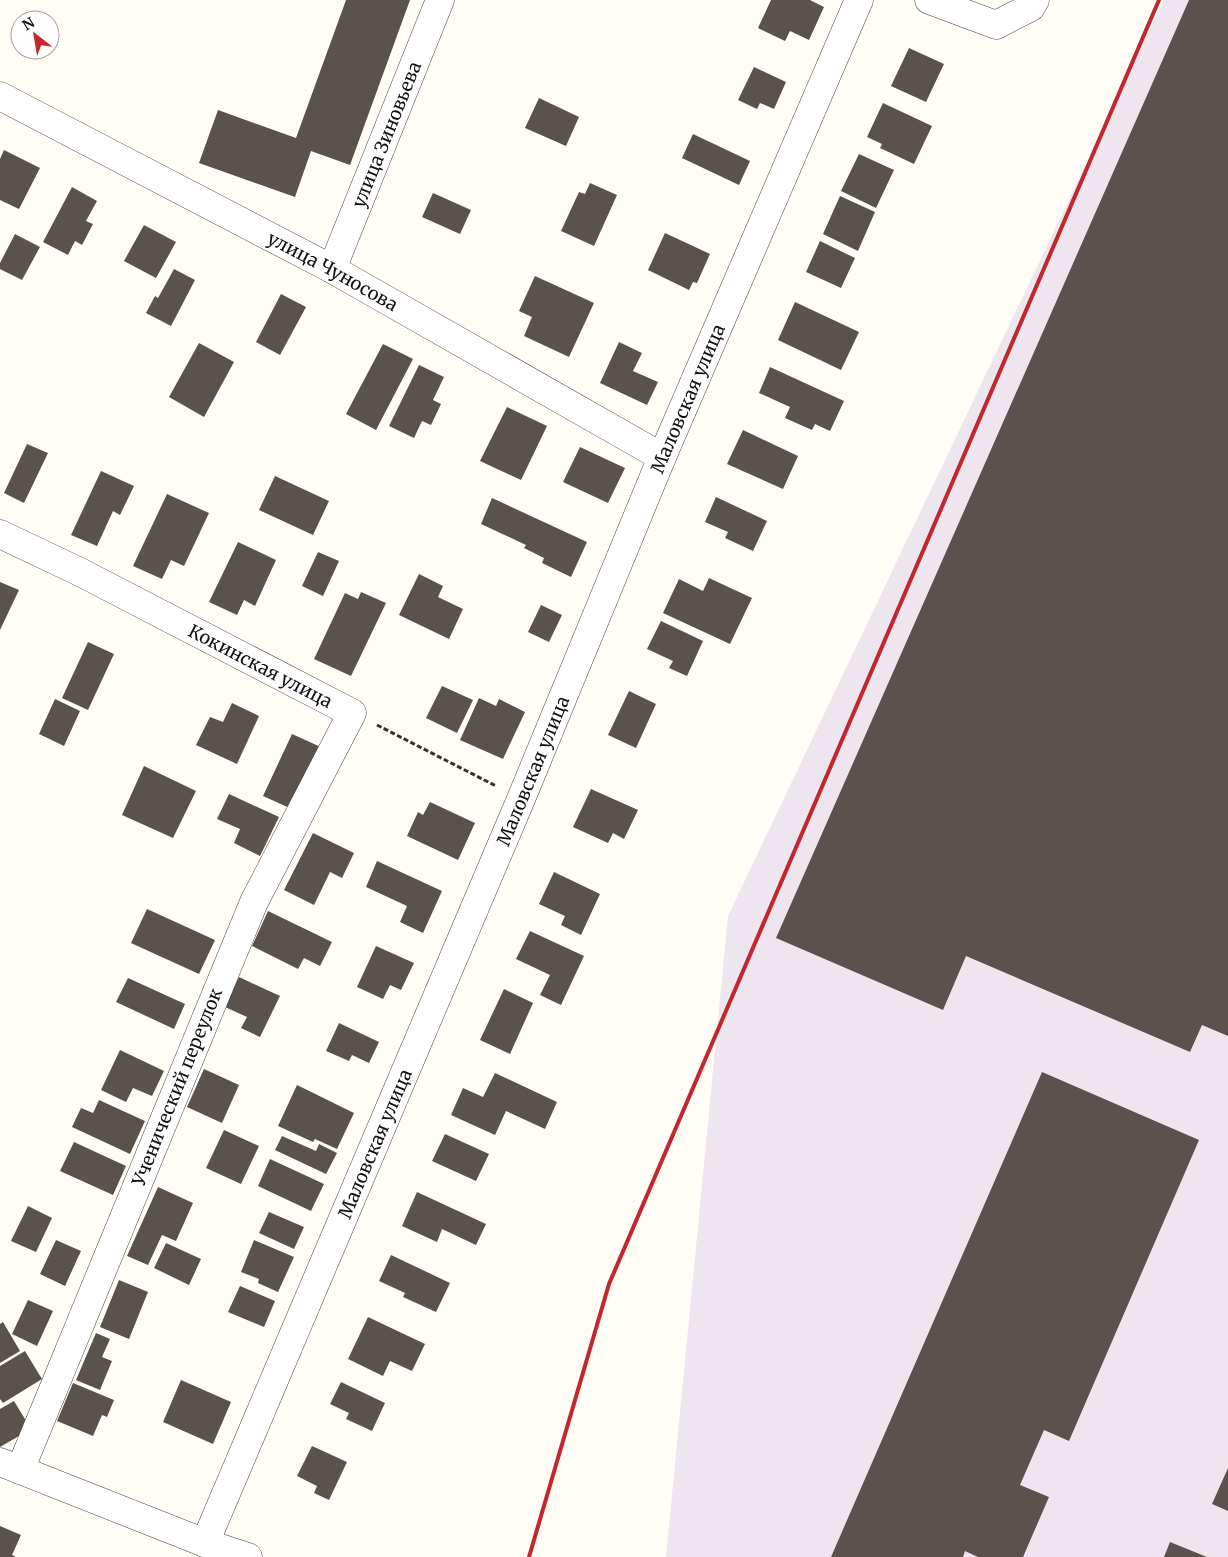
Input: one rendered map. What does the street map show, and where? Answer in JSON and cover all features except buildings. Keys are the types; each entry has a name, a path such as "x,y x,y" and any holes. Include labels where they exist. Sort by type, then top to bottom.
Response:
{"street":[{"name":"улица Зиновьева","path":"332,269 440,0"},
{"name":"Маловская улица","path":"206,1543 521,799 662,456 860,0"},
{"path":"929,0 996,25 1031,7 1035,0"},
{"name":"улица Чуносова","path":"0,96 332,269 662,456"},
{"name":"Кокинская улица","path":"0,534 88,576 352,713"},
{"name":"Ученический переулок","path":"10,1466 254,902 352,713"},
{"path":"10,1466 206,1543 248,1557"}],"path":[{"name":"Кокинская улица","path":"352,713 521,799"}],"shaded area":[{"path":"1164,0 1228,0 1228,1557 666,1557 728,916"}],"railway":[{"path":"529,1557 609,1284 1159,0"}]}
